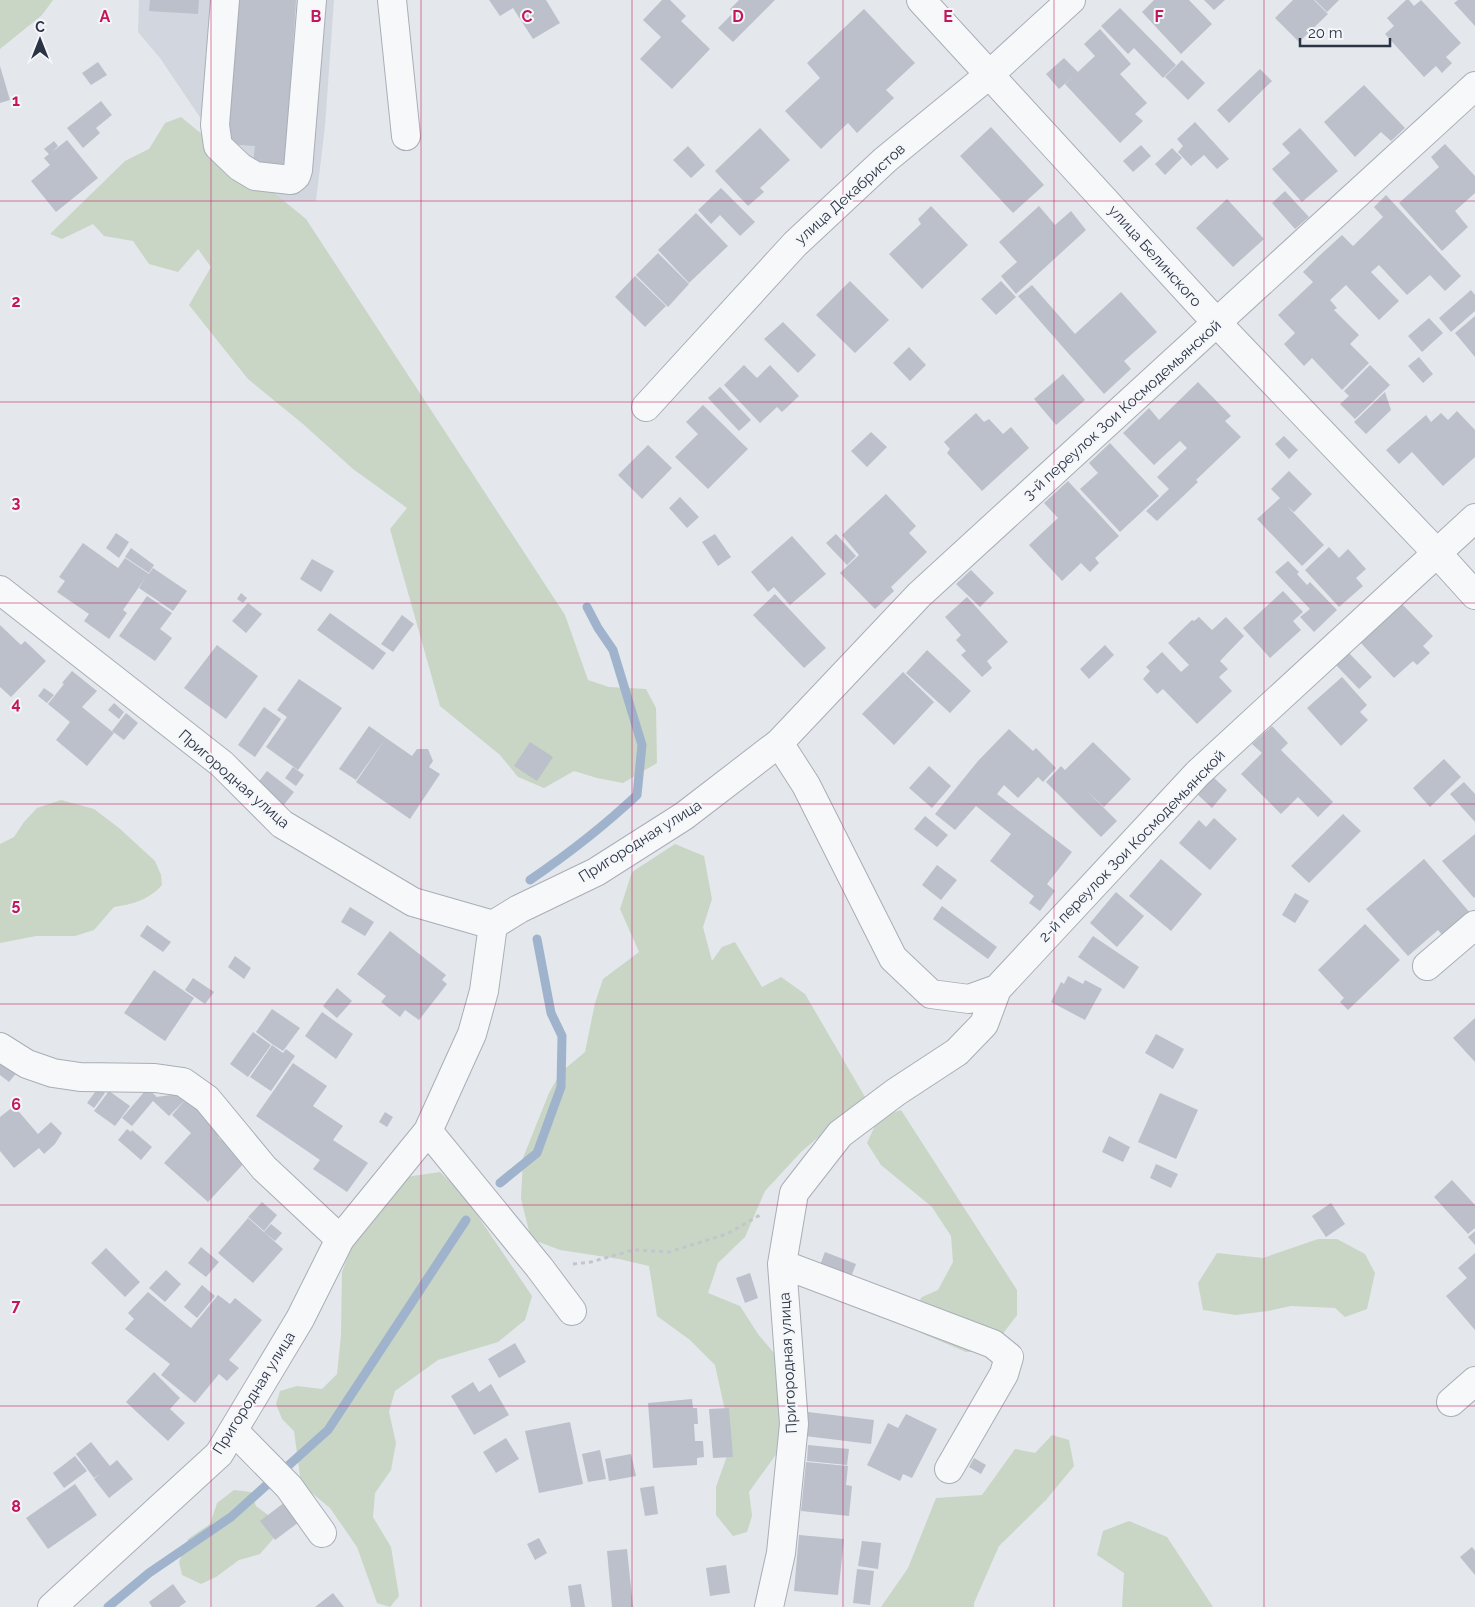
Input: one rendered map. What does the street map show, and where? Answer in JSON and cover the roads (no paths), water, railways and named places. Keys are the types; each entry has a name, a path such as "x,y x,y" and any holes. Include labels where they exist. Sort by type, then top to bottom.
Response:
{"street":[{"path":"225,0 215,125 218,146 240,167 255,176 291,180 296,176 298,170 312,0"},
{"path":"392,0 406,136"},
{"name":"улица Белинского","path":"921,0 1217,323 1436,552 1475,596"},
{"name":"улица Декабристов","path":"646,407 795,244 885,160 990,74 1071,0"},
{"name":"3-й переулок Зои Космодемьянской","path":"779,743 919,595 1475,86"},
{"name":"2-й переулок Зои Космодемьянской","path":"840,1134 896,1092 957,1052 984,1024 997,989 1198,773 1475,518"},
{"name":"Пригородная улица","path":"0,590 222,764 282,824 413,902 493,925 518,909 596,872 684,816 779,743"},
{"path":"779,743 806,785 893,958 931,994 969,999 997,989"},
{"path":"1427,966 1475,924"},
{"name":"Пригородная улица","path":"52,1607 219,1454 300,1319 340,1239 428,1132 472,1034 484,991 493,925"},
{"path":"0,1047 27,1064 53,1073 80,1077 155,1078 184,1082 207,1099 264,1168 340,1239"},
{"path":"428,1132 539,1267 572,1311"},
{"name":"Пригородная улица","path":"769,1607 781,1554 794,1424 782,1264 794,1193 840,1134"},
{"path":"782,1264 994,1344 1009,1357 1004,1374 949,1470"},
{"path":"1451,1402 1475,1381"},
{"path":"234,1431 289,1487 322,1533"}],"waterway":[{"path":"530,880 585,840 637,795 642,745 613,650 587,607"},
{"path":"500,1183 537,1153 561,1087 562,1036 551,1013 537,939"},
{"path":"108,1607 149,1573 231,1517 328,1430 466,1220"}]}
